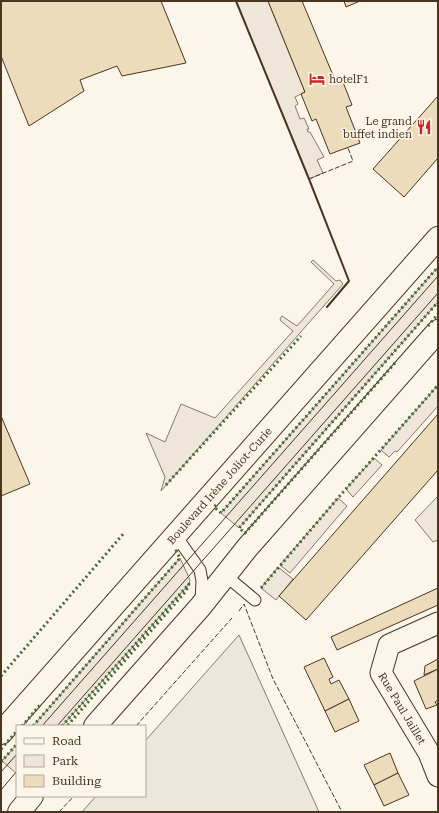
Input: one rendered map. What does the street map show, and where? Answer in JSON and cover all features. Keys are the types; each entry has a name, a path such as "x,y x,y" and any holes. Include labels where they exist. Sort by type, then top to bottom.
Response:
{"main road":[{"name":"Boulevard Irène Joliot-Curie","path":"1,732 176,536 200,506 438,238"},
{"path":"95,725 201,606 247,548 438,331"},
{"path":"19,812 31,797"}],"street":[{"name":"Rue Paul Jaillet","path":"438,623 389,645 381,673 428,752 438,776"}],"lane":[{"path":"176,536 200,570 202,581 201,606"},
{"path":"225,575 255,600"}],"green space":[{"path":"236,1 268,1 305,92 295,97 298,104 295,106 300,119 304,118 309,129 307,129 308,132 310,132 324,157 317,160 323,173 309,179"},
{"path":"313,260 336,281 340,280 343,284 161,491 165,477 146,433 165,442 181,404 215,418 293,331 281,321 280,319 282,316 297,326 334,284 311,262"},
{"path":"438,267 438,302 239,528 221,513"},
{"path":"438,385 438,406 397,452 395,451 389,457 381,450"},
{"path":"374,458 382,465 353,497 346,489"},
{"path":"438,496 438,540 433,542 415,520"},
{"path":"338,498 347,506 290,573 280,565"},
{"path":"180,558 190,580 189,584 63,725 34,725"},
{"path":"278,567 293,579 276,600 261,588"},
{"path":"16,745 16,773 2,761"}],"shaded area":[{"path":"239,635 319,812 82,812 95,797 146,797 146,740"}],"building":[{"path":"1,1 161,1 186,63 122,76 117,66 80,80 84,91 29,126 1,56"},
{"name":"hotelF1","path":"268,1 302,1 335,80 341,77 352,105 346,107 360,143 330,154 316,119 312,121 301,94 305,92"},
{"path":"344,1 360,1 346,7"},
{"name":"Le grand buffet indien","path":"438,96 438,158 404,197 373,169"},
{"path":"438,414 438,470 306,620 279,596"},
{"path":"1,416 30,484 1,496"},
{"path":"438,588 438,605 337,650 331,637"},
{"path":"324,658 333,677 329,679 331,684 339,680 349,699 325,711 304,667"},
{"path":"438,659 438,669 424,675 425,666"},
{"path":"438,669 438,700 435,702 437,705 426,709 414,681"},
{"path":"349,699 359,721 335,732 325,711"},
{"path":"390,753 398,773 374,785 364,765"},
{"path":"398,773 409,795 384,806 374,785"}],"tram line":[{"path":"43,725 438,276"},
{"path":"58,725 438,293"},
{"path":"1,772 16,755"},
{"path":"1,790 16,772"}],"hedge":[{"path":"216,505 214,507 221,513 438,267"},
{"path":"395,363 245,533 239,528 438,302"},
{"path":"428,326 438,314"},
{"path":"166,485 301,336"},
{"path":"261,588 438,385"},
{"path":"1,676 124,533"},
{"path":"34,725 180,558 176,551 175,552"},
{"path":"63,725 189,584 186,591 68,725"},
{"path":"23,725 40,705"},
{"path":"1,749 16,732"},
{"path":"1,760 2,761 16,745"}],"fence":[{"path":"309,179 353,161 348,148"},
{"path":"239,611 244,604 273,679 342,812"},
{"path":"137,725 232,618"},
{"path":"59,812 73,797"}],"wall":[{"path":"236,1 349,281 327,307"}],"place":[{"name":"hotelF1","path":"317,79"},
{"name":"Le grand buffet indien","path":"424,127"}]}
